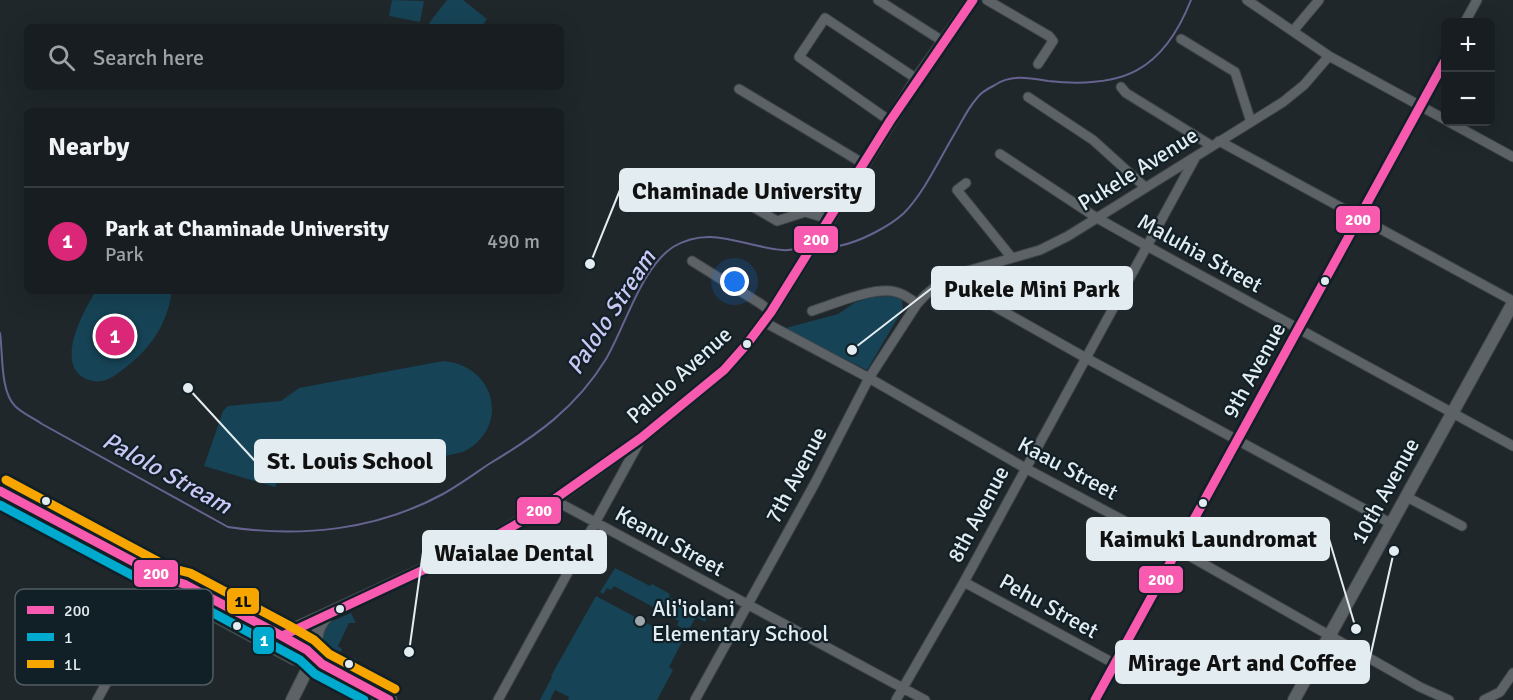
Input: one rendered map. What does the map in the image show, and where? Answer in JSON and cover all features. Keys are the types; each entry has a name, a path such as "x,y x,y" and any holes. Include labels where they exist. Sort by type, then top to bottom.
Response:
{"main road":[{"path":"2,496 166,579 193,589"},
{"path":"166,579 174,589"},
{"path":"213,599 307,650 321,662 389,700"},
{"path":"213,614 294,657 321,662"}],"street":[{"path":"878,0 945,42"},
{"name":"Palolo Avenue","path":"282,636 498,535 554,501 641,438 724,370 767,317 890,121 973,0"},
{"path":"987,0 1049,36 1053,41 1038,64"},
{"path":"1247,0 1329,56 1441,118"},
{"path":"1293,31 1319,0"},
{"path":"1467,18 1477,0"},
{"path":"890,121 799,57 825,18 918,79"},
{"path":"1181,39 1235,72 1251,122"},
{"name":"Pukele Avenue","path":"946,279 969,269 1054,244 1294,94 1329,56"},
{"name":"9th Avenue","path":"1095,700 1441,67"},
{"path":"1121,87 1126,93 1216,144 1359,216 1513,302"},
{"path":"739,89 864,164"},
{"path":"1028,97 1093,140 1145,187"},
{"path":"1456,126 1513,157"},
{"name":"Maluhia Street","path":"1000,154 1097,218 1513,446"},
{"name":"8th Avenue","path":"896,700 964,582 1196,155"},
{"path":"711,182 777,221 805,212 829,219"},
{"path":"966,183 957,190 1012,258"},
{"name":"Kaau Street","path":"692,261 761,304 767,317 869,378 1025,468 1179,550 1419,687 1449,700"},
{"path":"946,279 1086,358 1392,524"},
{"name":"7th Avenue","path":"695,700 815,483 869,378 917,304 930,290 946,279"},
{"path":"812,311 887,291 903,294 917,304"},
{"name":"10th Avenue","path":"1294,700 1513,302"},
{"path":"498,700 641,438"},
{"path":"1407,496 1462,526"},
{"name":"Keanu Street","path":"554,501 925,700"},
{"path":"160,589 166,579"},
{"name":"Pehu Street","path":"964,582 1115,664"},
{"path":"213,609 221,610 271,637 282,636"},
{"path":"292,700 309,667 321,662 316,633 321,622 332,611"},
{"path":"1484,700 1492,697 1507,684 1513,673"},
{"path":"97,700 105,685"}],"shaded area":[{"path":"392,0 424,1 420,22 389,16"},
{"path":"447,0 463,0 487,19 483,24 429,23"},
{"path":"94,294 172,294 166,315 156,336 132,362 116,375 105,380 93,381 80,375 74,366 72,354 74,340 84,312"},
{"path":"893,296 902,300 903,309 867,370 782,329 838,314 854,303 871,297"},
{"path":"443,361 461,365 475,374 485,385 491,399 492,414 488,428 478,441 463,452 328,482 303,481 283,469 275,487 204,466 223,411 228,406 281,401 299,388"},
{"path":"615,568 670,594 669,597 707,617 705,622 696,617 684,638 679,635 682,628 677,625 679,621 614,586 611,590 607,588 603,594 600,592"},
{"path":"596,596 682,642 669,667 673,670 657,700 568,700 569,697 555,690 550,700 540,700"},
{"path":"351,613 356,623 349,623 338,646 342,649 340,654 351,661 355,658 356,668 326,652 322,647 321,635 328,623"}],"waterway":[{"name":"Palolo Stream","path":"817,247 839,246 855,241 882,229 904,213 925,185 971,106 985,90 1014,78 1075,83 1119,78 1153,59 1167,44 1180,24 1191,0"},
{"name":"Palolo Stream","path":"0,333 4,382 10,399 18,409 228,527 283,532 311,531 365,523 418,506 443,494 539,431 568,406 594,376 613,346 643,283 652,269 673,247 687,240 701,237 727,239 783,250 805,247"}],"transit line":[{"name":"200","path":"282,636 498,535 532,515 641,438 724,370 771,312 890,121 973,0"},
{"name":"200","path":"1095,700 1441,68"},
{"name":"1L","path":"6,480 170,568 190,573 288,625 314,640 329,654 395,689"},
{"name":"200","path":"0,491 166,579 193,589"},
{"name":"1","path":"0,505 158,589"},
{"name":"200","path":"213,599 307,650 322,664 389,700"},
{"name":"1","path":"213,613 300,660 315,674 364,700"}],"place":[{"name":"Chaminade University","path":"590,264"},
{"name":"Park at Chaminade University","path":"115,336"},
{"name":"Pukele Mini Park","path":"852,350"},
{"name":"St. Louis School","path":"188,388"},
{"name":"Mirage Art and Coffee","path":"1394,551"},
{"name":"Ali'iolani Elementary School","path":"640,621"},
{"name":"Kaimuki Laundromat","path":"1356,629"},
{"name":"Waialae Dental","path":"409,652"}]}
